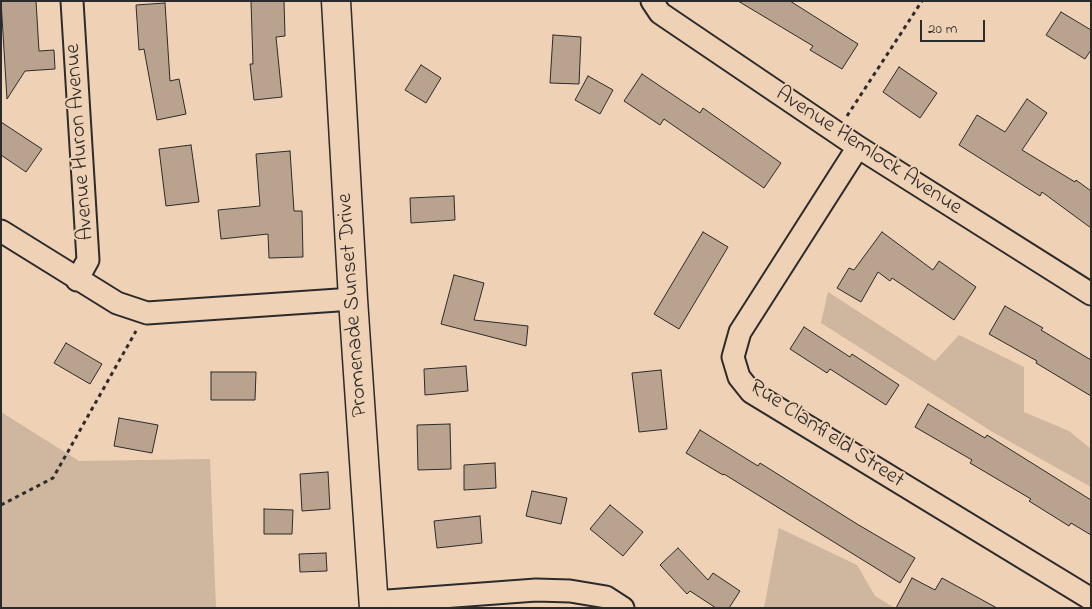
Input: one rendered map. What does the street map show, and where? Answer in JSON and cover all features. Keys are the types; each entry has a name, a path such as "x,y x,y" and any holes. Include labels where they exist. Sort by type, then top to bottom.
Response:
{"street":[{"name":"Avenue Huron Avenue","path":"72,1 88,260 77,280"},
{"name":"Promenade Sunset Drive","path":"336,1 353,299 374,605"},
{"name":"Avenue Hemlock Avenue","path":"652,1 660,13 858,147 1091,294"},
{"name":"Rue Clanfield Street","path":"858,147 740,332 733,357 739,377 751,392 1091,599"},
{"path":"1,231 77,280 117,303 147,313 353,299"},
{"path":"374,605 553,590 570,591 606,598 623,608"}],"path":[{"path":"836,132 922,1"},
{"path":"1,505 53,478 147,313"}],"shaded area":[{"path":"828,292 935,361 959,335 1024,367 1024,412 1069,431 1091,449 1091,487 991,431 821,323"},
{"path":"1,412 79,461 210,459 216,608 1,608"},
{"path":"779,528 857,565 875,596 895,608 764,608"}],"building":[{"path":"1,1 36,1 39,51 54,50 55,69 25,71 7,99"},
{"path":"251,1 284,1 285,36 276,37 282,97 254,100 250,64 253,64"},
{"path":"738,1 790,1 858,44 842,69 810,50 813,46"},
{"path":"165,3 170,81 179,79 186,114 157,120 144,49 139,50 136,5"},
{"path":"1061,12 1091,30 1091,50 1085,59 1046,35"},
{"path":"553,35 581,37 579,84 550,83"},
{"path":"421,65 441,78 426,103 405,90"},
{"path":"899,67 937,93 920,118 883,92"},
{"path":"642,74 700,113 703,108 781,163 764,188 664,119 660,125 624,101"},
{"path":"588,76 613,90 600,114 575,100"},
{"path":"1027,99 1047,113 1022,150 1075,182 1076,180 1091,191 1091,228 1042,192 1040,196 959,145 977,115 1005,132"},
{"path":"1,122 42,149 26,172 1,155"},
{"path":"191,145 199,202 166,206 159,149"},
{"path":"290,151 294,211 302,211 303,257 269,258 268,234 221,239 218,210 260,206 256,154"},
{"path":"454,196 455,220 411,223 410,198"},
{"path":"703,232 728,247 679,329 654,314"},
{"path":"882,232 933,270 939,261 976,287 954,320 892,278 890,281 878,272 861,302 837,288 849,268 854,270"},
{"path":"454,275 484,283 474,320 528,326 526,346 441,324"},
{"path":"1005,306 1043,328 1041,330 1091,360 1091,396 1036,363 1037,361 989,334"},
{"path":"804,327 850,357 852,354 899,385 886,405 830,369 827,373 790,349"},
{"path":"66,343 102,364 90,384 54,363"},
{"path":"466,366 468,391 425,395 424,369"},
{"path":"661,370 667,429 639,432 632,373"},
{"path":"211,372 256,372 255,400 211,400"},
{"path":"928,404 985,438 987,435 1091,500 1091,535 1071,523 1069,526 1029,501 1031,499 970,463 972,460 915,427"},
{"path":"119,418 158,425 152,453 114,446"},
{"path":"450,424 451,469 418,470 417,425"},
{"path":"700,430 758,466 760,463 915,558 900,583 724,474 686,453"},
{"path":"495,463 496,488 464,490 464,465"},
{"path":"328,472 330,509 302,511 300,474"},
{"path":"532,491 567,498 561,524 526,516"},
{"path":"610,505 643,532 623,556 590,529"},
{"path":"264,509 293,510 292,534 264,534"},
{"path":"480,516 482,543 437,548 434,521"},
{"path":"678,548 708,580 713,573 740,591 729,608 716,608 690,591 687,594 660,565"},
{"path":"326,553 327,571 300,572 299,554"},
{"path":"912,578 935,590 942,578 997,608 896,608"}]}
